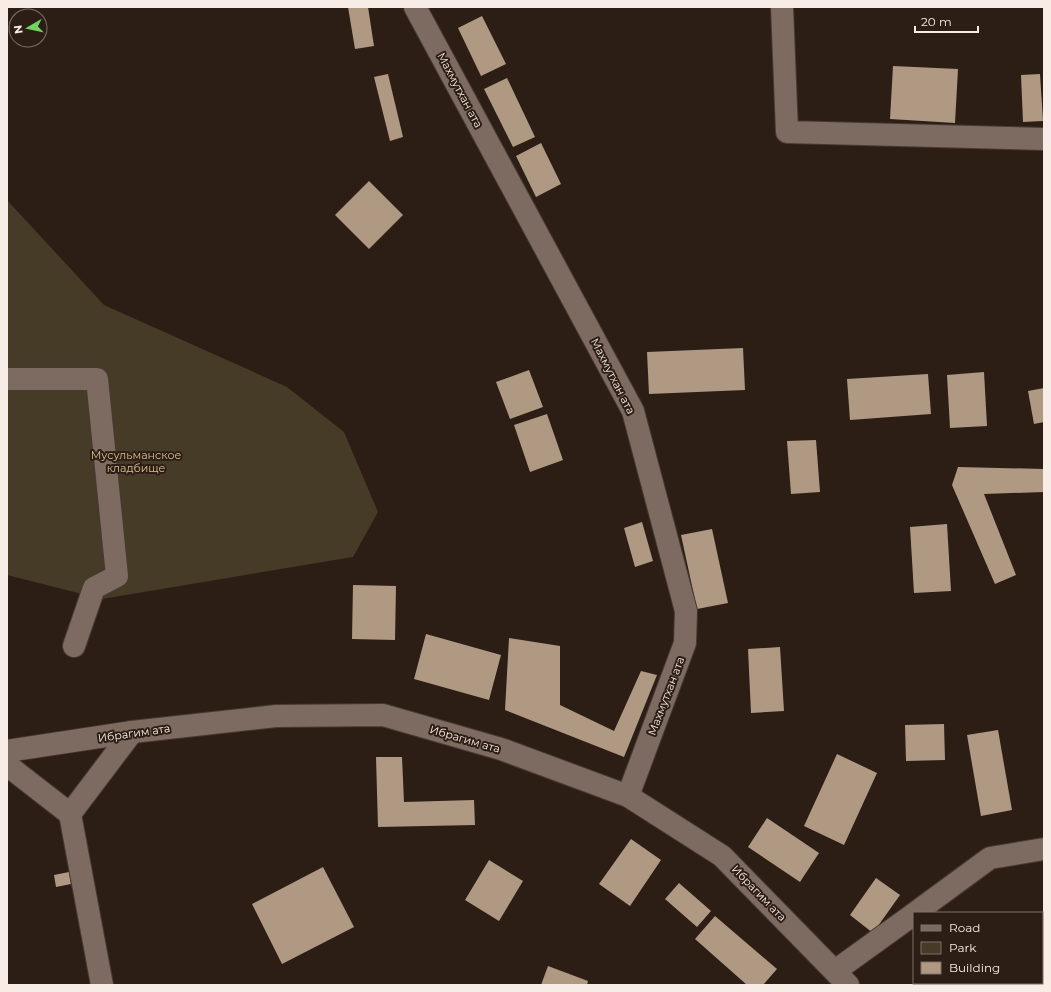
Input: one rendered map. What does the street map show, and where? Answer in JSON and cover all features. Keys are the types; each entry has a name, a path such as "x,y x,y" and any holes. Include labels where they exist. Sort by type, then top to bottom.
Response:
{"street":[{"name":"Махмутхан ата","path":"415,7 630,404 635,418 686,611 686,643 628,796"},
{"path":"782,7 787,132 1044,139"},
{"path":"7,379 96,379 118,576 94,588 74,646"},
{"name":"Ибрагим ата","path":"7,751 132,732 276,716 383,715 500,749 628,796 722,856 841,978"},
{"path":"70,814 132,732"},
{"path":"7,765 70,814 102,985"},
{"path":"915,912 990,858 1044,849"},
{"path":"841,978 913,914"}],"green space":[{"name":"Мусульманское кладбище","path":"7,200 104,305 287,387 344,432 378,512 353,557 102,599 7,575"}],"building":[{"path":"348,7 368,7 374,46 355,49"},
{"path":"482,16 506,64 481,76 458,28"},
{"path":"893,66 958,69 955,123 890,119"},
{"path":"388,74 403,137 390,141 374,77"},
{"path":"1040,74 1043,121 1023,122 1021,75"},
{"path":"507,78 535,137 513,147 484,89"},
{"path":"541,143 561,184 536,197 516,156"},
{"path":"369,181 403,215 369,249 335,215"},
{"path":"743,348 745,390 649,394 647,352"},
{"path":"529,370 543,407 510,419 496,382"},
{"path":"984,372 987,426 950,428 947,375"},
{"path":"928,374 931,414 850,420 847,379"},
{"path":"1044,388 1044,422 1034,424 1028,391"},
{"path":"547,414 563,460 530,472 514,425"},
{"path":"816,440 820,492 791,494 787,441"},
{"path":"958,467 1044,469 1044,492 984,494 1016,575 995,584 952,485"},
{"path":"642,522 653,561 635,567 624,528"},
{"path":"947,524 951,591 914,593 910,527"},
{"path":"712,529 728,603 697,609 681,535"},
{"path":"353,585 396,586 395,640 352,639"},
{"path":"426,634 501,655 489,700 414,679"},
{"path":"509,638 560,646 560,705 614,731 641,671 657,675 624,757 505,710"},
{"path":"780,647 784,711 751,713 748,649"},
{"path":"944,724 945,760 906,761 905,725"},
{"path":"998,730 1012,810 981,816 967,735"},
{"path":"837,754 877,773 844,845 804,826"},
{"path":"376,757 402,757 404,802 474,800 475,825 378,827"},
{"path":"767,818 819,853 800,882 748,847"},
{"path":"631,839 661,860 630,906 599,884"},
{"path":"489,860 523,881 499,921 465,900"},
{"path":"323,867 354,927 282,964 252,904"},
{"path":"69,872 71,884 56,887 54,875"},
{"path":"876,878 900,895 873,933 850,915"},
{"path":"679,883 711,911 697,927 665,899"},
{"path":"715,916 777,969 763,985 747,985 695,939"},
{"path":"548,966 588,981 587,985 541,985"}]}
